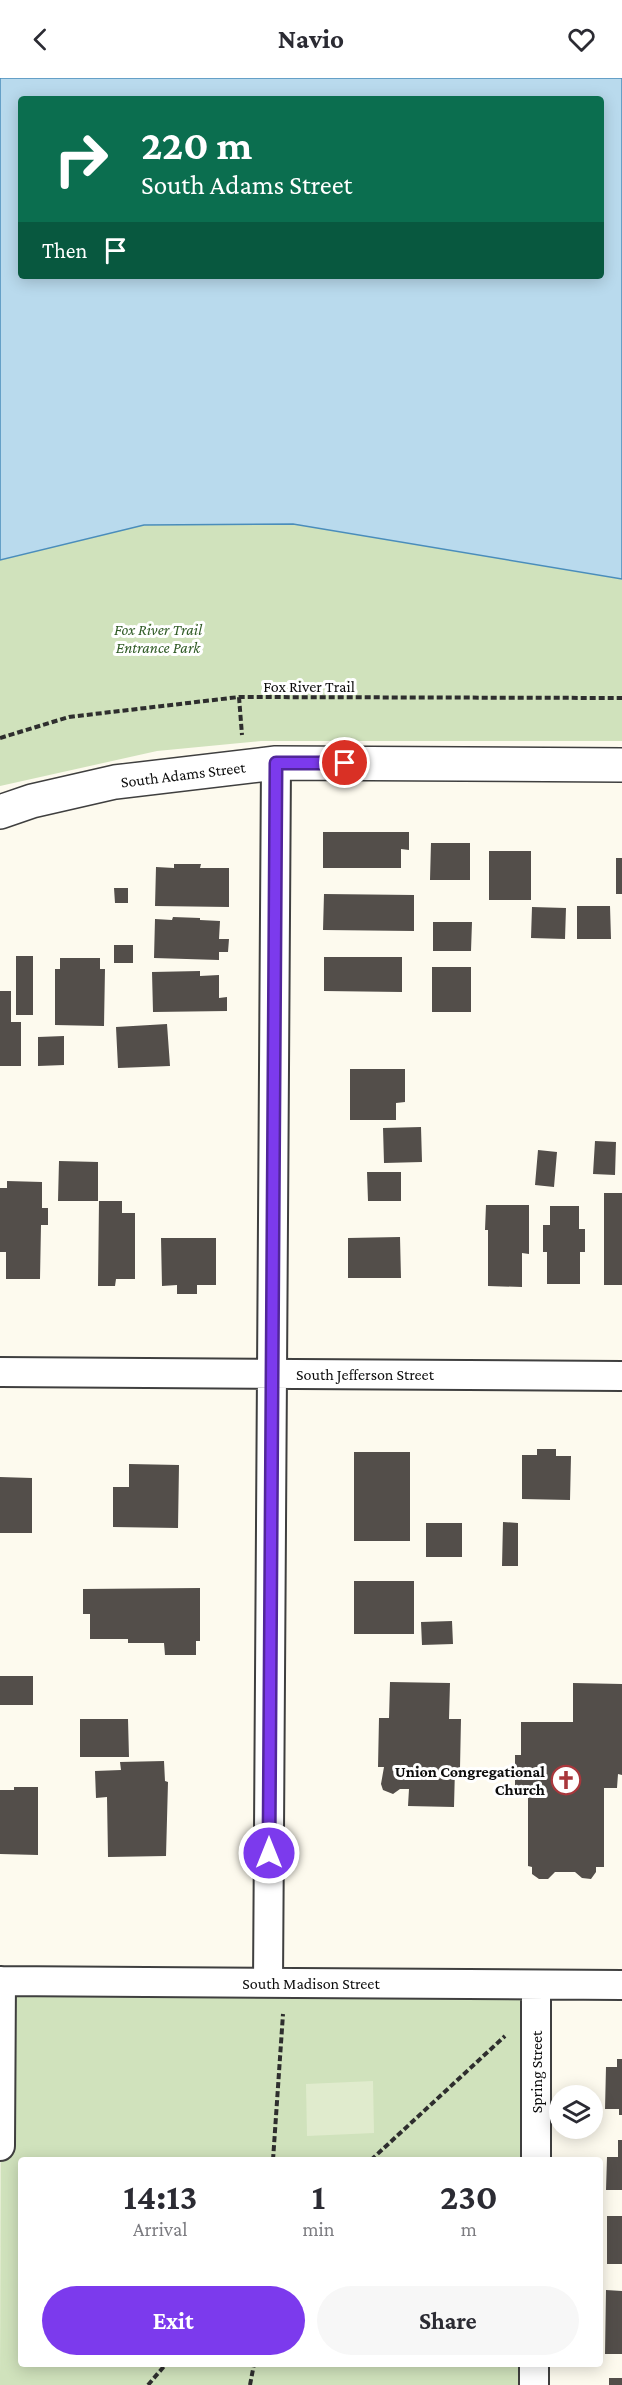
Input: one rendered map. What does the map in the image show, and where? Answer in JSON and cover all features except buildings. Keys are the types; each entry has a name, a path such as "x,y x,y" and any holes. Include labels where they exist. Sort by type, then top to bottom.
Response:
{"street":[{"name":"South Adams Street","path":"0,812 32,801 115,782 276,763 622,765"},
{"path":"276,763 272,1374 276,1983"},
{"name":"South Jefferson Street","path":"0,1372 622,1376"},
{"path":"0,2146 1,1981"},
{"name":"South Madison Street","path":"1,1981 622,1985"},
{"name":"Spring Street","path":"536,1985 536,2157"},
{"path":"534,2367 534,2385"}],"path":[{"name":"Fox River Trail","path":"0,738 69,717 239,697 622,698"},
{"path":"273,2157 283,2032 276,1983"},
{"path":"374,2157 507,2034"},
{"path":"148,2385 163,2367"},
{"path":"250,2385 253,2367"}],"green space":[{"name":"Fox River Trail Entrance Park","path":"293,524 622,579 622,741 261,741 157,751 0,786 0,560 144,525"},
{"path":"1,1981 536,1985 536,2157 18,2157 18,2367 534,2367 534,2385 0,2385"},
{"path":"373,2081 374,2133 307,2136 306,2084"}],"water":[{"path":"0,78 622,78 622,579 293,524 144,525 0,560"}],"place":[{"name":"Union Congregational Church","path":"566,1780"}],"route":[{"path":"269,1853 276,763 345,763"}]}
